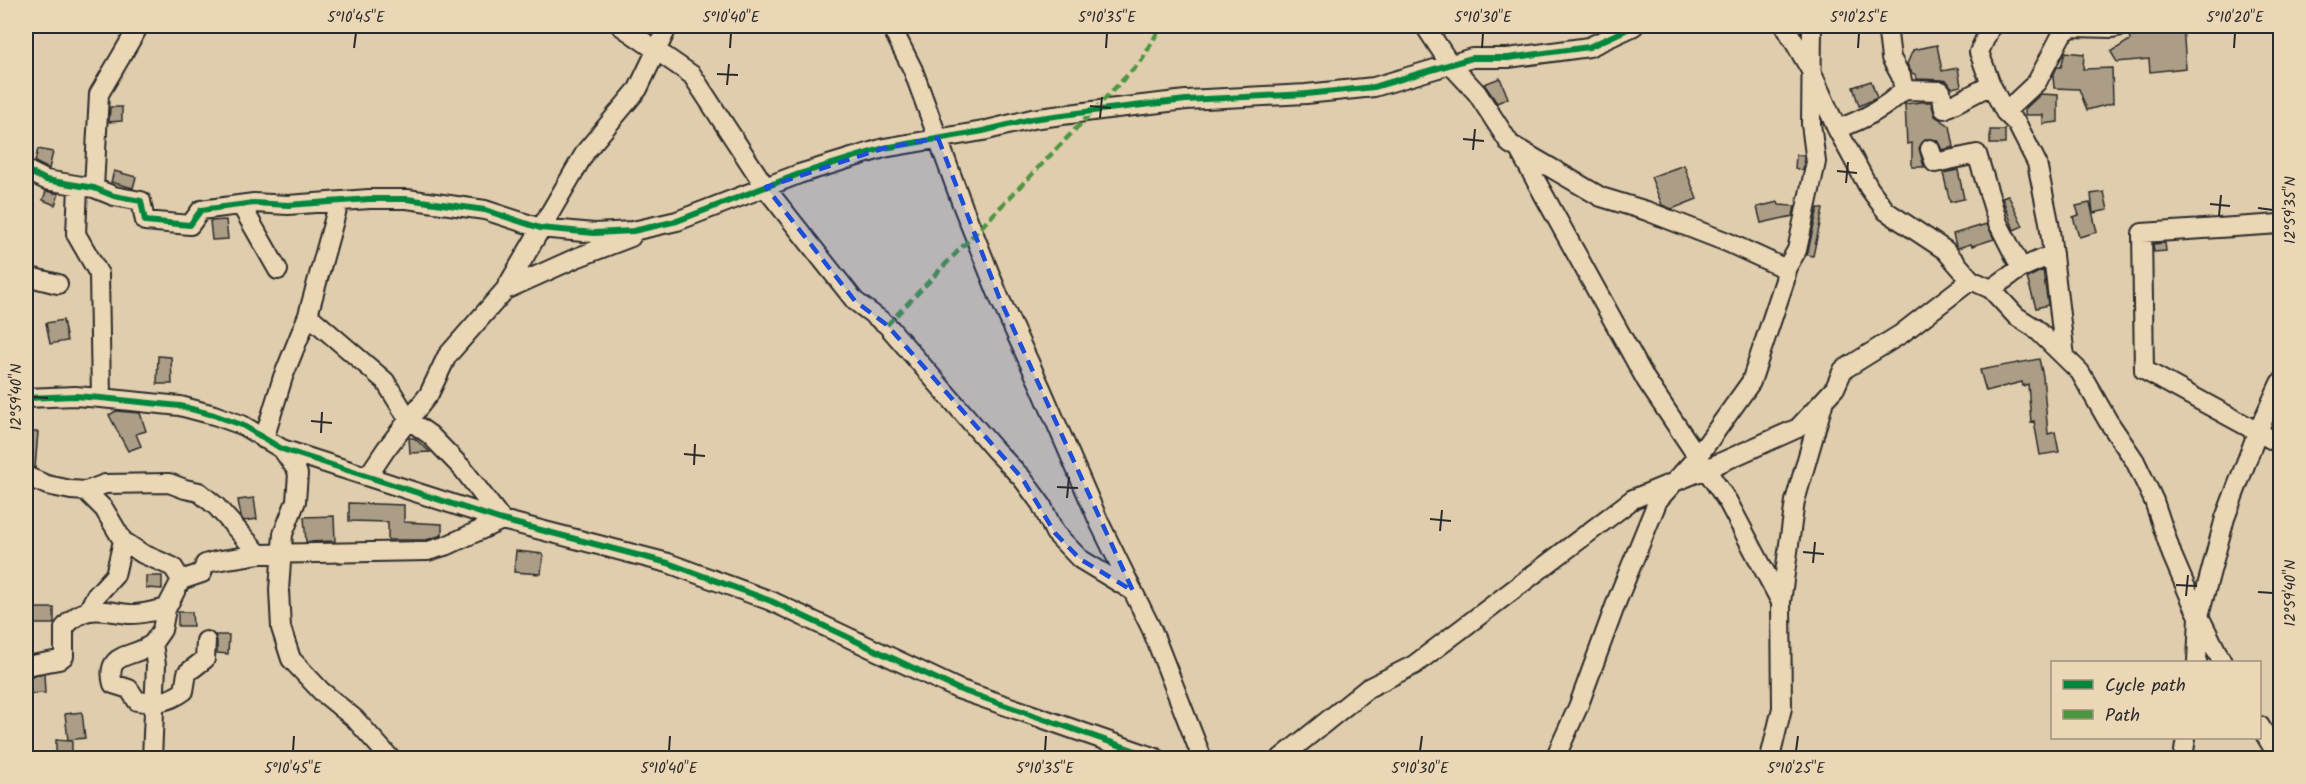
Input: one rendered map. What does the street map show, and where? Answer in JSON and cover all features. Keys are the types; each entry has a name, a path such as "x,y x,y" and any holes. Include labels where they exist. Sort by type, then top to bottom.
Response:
{"street":[{"path":"101,399 99,274 76,234 86,188 99,94 139,26"},
{"path":"621,26 692,75 766,187 855,301 887,325 1022,478 1041,504 1055,533 1080,559 1133,591"},
{"path":"368,476 386,448 429,394 447,356 505,290 586,151 638,88 668,26"},
{"path":"891,26 913,70 999,297 1099,522 1152,630 1202,759"},
{"path":"1425,26 1450,64 1477,93 1510,144 1601,197 1647,211 1727,242 1786,269"},
{"path":"505,290 576,258 666,223 799,174 884,148 983,131 1032,119 1175,101 1306,94 1374,87 1472,58 1508,58 1589,47 1634,26"},
{"path":"1785,26 1810,69 1837,129 1869,188 1886,211 1945,250 1971,280 1991,289 2016,316 2035,328 2080,372 2108,421 2135,461 2154,501 2172,555 2221,661"},
{"path":"1702,463 1751,382 1785,280 1786,269 1797,250 1816,162 1811,124 1812,26"},
{"path":"1887,26 1891,58 1901,76 1904,90"},
{"path":"1991,26 1979,52 1991,85 2005,112 2017,124 2037,163 2044,191 2065,357"},
{"path":"2005,112 2037,81 2062,34 2072,27 2114,26"},
{"path":"1837,129 1866,118 1887,105 1904,90 1941,91 1944,109 1991,85"},
{"path":"1518,149 1646,380 1728,502 1781,602"},
{"path":"1930,149 1935,163 1977,154 1998,223 2021,268"},
{"path":"26,170 46,180 141,201 145,221 190,225 201,210 240,205 369,199 407,199 485,210 540,228 594,233 633,231 666,223"},
{"path":"264,439 283,377 308,315 339,202"},
{"path":"240,205 278,270"},
{"path":"2280,224 2142,233 2144,370 2280,444"},
{"path":"1991,289 2021,268 2053,254"},
{"path":"26,276 58,284"},
{"path":"1555,759 1578,707 1658,500 1675,482 1702,463 1798,428 1835,388 1843,369 1901,334 1971,280"},
{"path":"308,315 385,381 409,420 430,435 464,469 501,520"},
{"path":"2197,661 2199,616 2225,518 2258,431 2280,383"},
{"path":"26,398 75,396 180,406 214,415 242,425 282,449 501,520 668,563 771,601 958,689 1156,759"},
{"path":"1770,759 1782,708 1781,602 1795,501 1824,400"},
{"path":"282,449 296,469 298,482 296,501 283,534 279,590 281,628 291,659 321,691 355,719 390,759"},
{"path":"26,476 47,484 86,491 105,484 169,483 199,492 216,506 259,554"},
{"path":"1281,759 1368,688 1414,664 1633,499 1675,482"},
{"path":"86,491 104,508 123,541 143,554 173,567 182,580"},
{"path":"206,641 205,659 187,673 184,691 174,699 153,703 137,701 129,689 113,684 110,672 114,662 126,655 144,651 153,643 162,630 166,609 182,580 202,573 203,566 207,562 259,554 308,555 389,550 428,551 448,545 501,520"},
{"path":"26,666 59,660 64,656 64,628 88,611 95,597 115,575 123,541"},
{"path":"88,611 115,610 130,614 166,609"},
{"path":"152,759 156,665 153,643"},
{"path":"2261,729 2279,759"},
{"path":"2183,759 2186,739"}],"highlighted area":[{"path":"938,138 999,297 1133,591 1080,559 1055,533 1022,478 887,325 855,301 766,187 884,148"}],"building":[{"path":"2183,26 2186,68 2150,72 2149,59 2117,62 2111,52 2130,40 2129,34 2132,28"},
{"path":"1937,45 1942,71 1958,68 1961,86 1952,88 1947,81 1917,79 1912,73 1907,64 1913,50"},
{"path":"2065,52 2084,54 2083,69 2112,68 2113,103 2087,110 2079,89 2054,88 2053,76 2057,67 2061,67"},
{"path":"1500,78 1508,98 1497,103 1484,84"},
{"path":"1871,81 1877,98 1859,106 1853,87"},
{"path":"2041,94 2058,95 2058,122 2043,124 2043,115 2025,115 2025,109"},
{"path":"1931,102 1935,116 1950,126 1954,147 1942,150 1937,140 1926,139 1919,148 1924,167 1912,167 1912,143 1907,144 1905,104"},
{"path":"110,107 122,107 122,121 109,122"},
{"path":"1990,130 2005,130 2005,144 1990,144"},
{"path":"38,149 53,152 49,169 35,162"},
{"path":"1796,155 1804,155 1803,170 1795,169"},
{"path":"1684,165 1697,199 1672,209 1662,205 1651,177"},
{"path":"1958,170 1964,199 1950,202 1943,173"},
{"path":"114,171 136,177 133,188 111,182"},
{"path":"46,191 59,194 55,205 43,200"},
{"path":"2104,192 2108,210 2093,213 2091,194"},
{"path":"2008,195 2023,226 2014,230 2002,197"},
{"path":"1778,202 1779,205 1795,206 1793,216 1761,223 1757,207"},
{"path":"2090,203 2097,232 2079,237 2073,217 2079,215 2076,206"},
{"path":"1818,208 1823,209 1813,256 1807,255"},
{"path":"226,220 228,239 212,240 210,221"},
{"path":"1987,224 1994,239 1972,246 1971,244 1958,248 1956,246 1953,234"},
{"path":"2165,243 2166,251 2154,252 2153,244"},
{"path":"2043,270 2048,305 2036,308 2027,278"},
{"path":"63,320 67,341 50,344 46,323"},
{"path":"158,356 171,357 172,384 157,384"},
{"path":"2039,359 2043,376 2048,434 2055,432 2059,452 2040,455 2034,421 2031,422 2028,384 2023,386 2022,382 1986,391 1980,370"},
{"path":"116,411 140,413 146,431 136,434 141,446 128,451 109,415"},
{"path":"26,432 38,432 35,468 26,465"},
{"path":"409,438 414,438 430,452 410,453"},
{"path":"254,498 257,519 244,521 238,500"},
{"path":"349,503 404,505 404,522 442,524 442,535 426,540 388,540 388,522 349,521"},
{"path":"334,516 335,541 306,542 304,517"},
{"path":"516,551 543,554 541,574 514,572"},
{"path":"146,576 162,576 162,589 146,588"},
{"path":"26,608 54,608 54,624 26,624"},
{"path":"178,612 192,612 193,626 178,626"},
{"path":"215,635 229,635 228,654 217,653"},
{"path":"44,674 45,693 26,694 26,677"},
{"path":"82,712 85,738 68,740 65,714"},
{"path":"56,740 72,741 72,759 56,759"}],"marked path":[{"path":"887,325 1142,60 1161,26"}],"cycle path":[{"path":"26,170 46,180 94,188 114,196 141,201 145,221 190,225 201,210 254,203 288,205 369,199 407,199 485,210 540,228 594,233 633,231 677,221 799,174 884,148 983,131 1032,119 1108,109 1186,100 1306,94 1374,87 1472,58 1508,58 1589,47 1634,26"},
{"path":"26,398 75,396 101,398 180,406 214,415 242,425 282,449 502,520 668,563 771,601 958,689 1156,758"}]}
